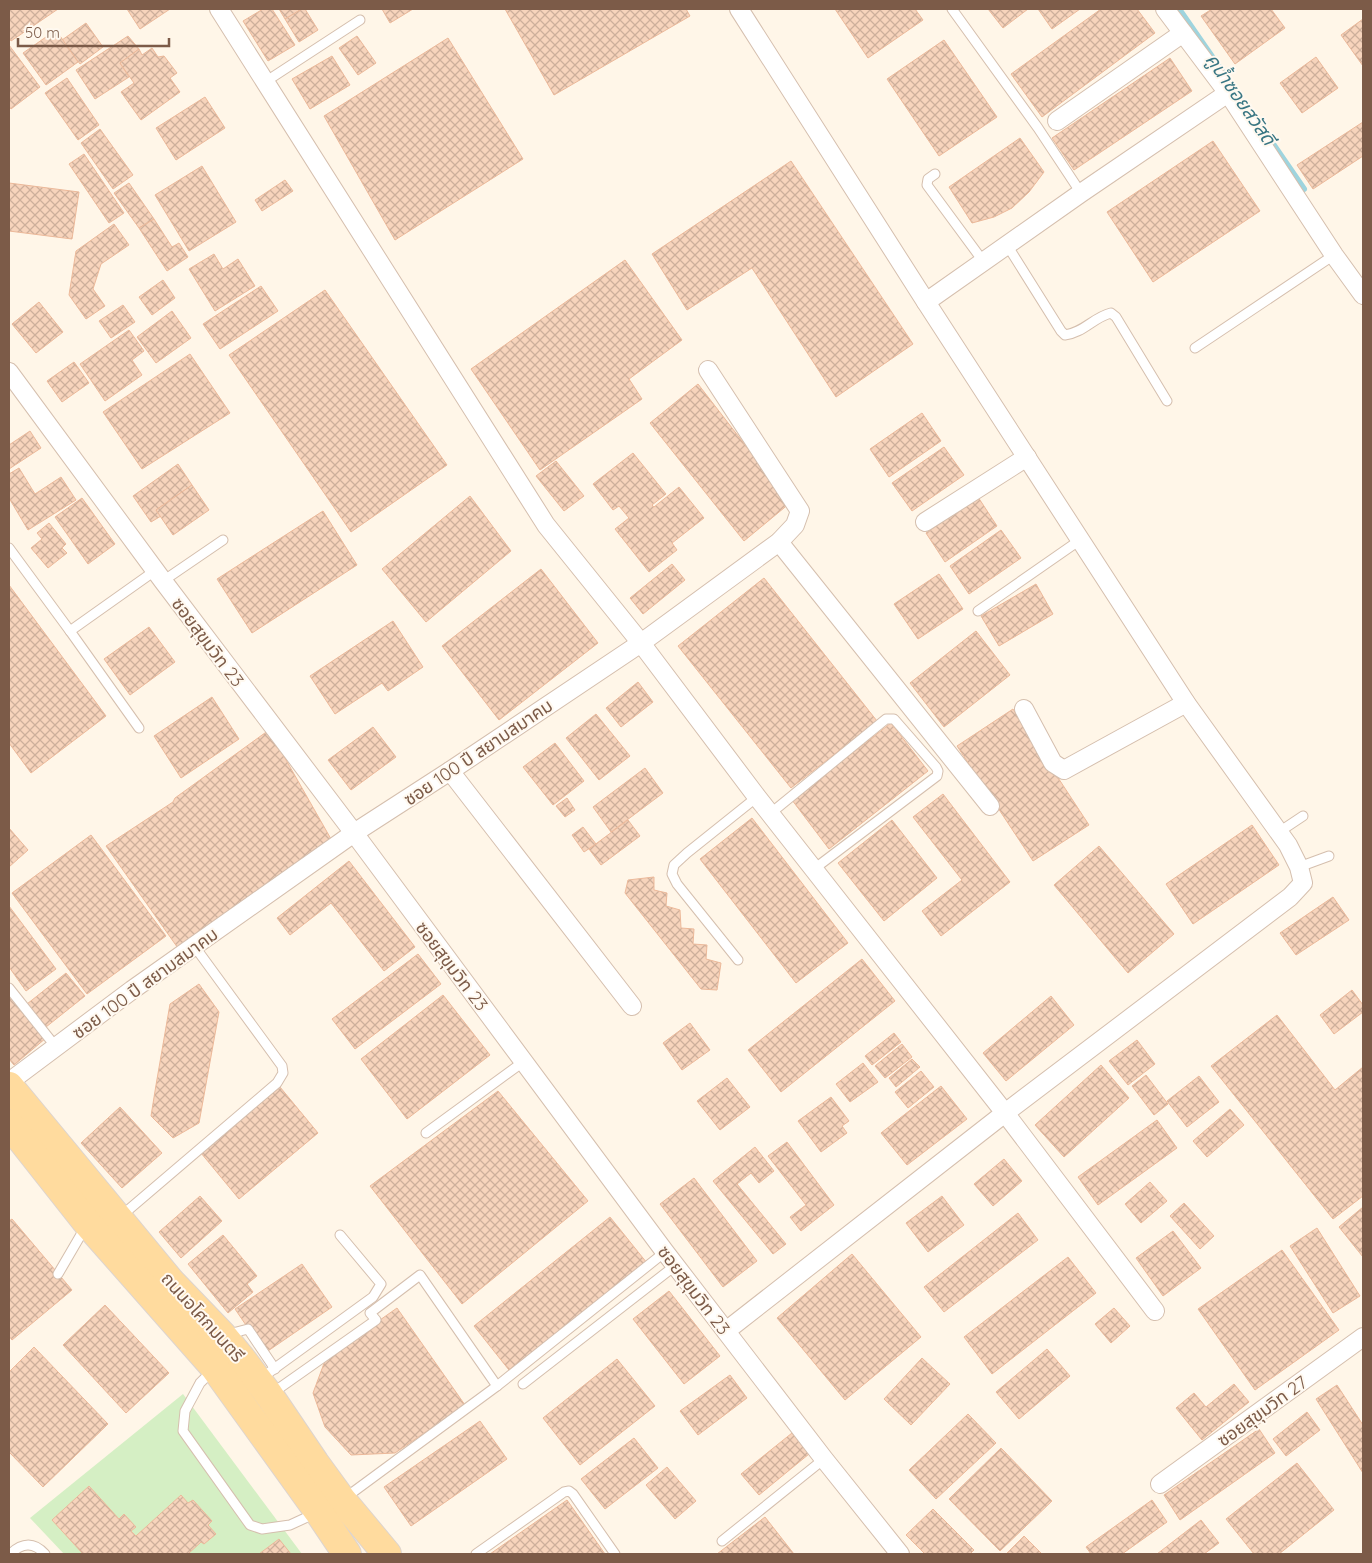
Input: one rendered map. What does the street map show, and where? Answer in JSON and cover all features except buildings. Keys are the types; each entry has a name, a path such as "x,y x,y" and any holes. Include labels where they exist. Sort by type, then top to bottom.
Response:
{"main road":[{"name":"ถนนอโศกมนตรี","path":"9,1086 171,1282 267,1381 315,1463 342,1500 387,1554"},
{"name":"ถนนอโศกมนตรี","path":"9,1124 88,1224 215,1368 318,1511 340,1549"}],"street":[{"path":"219,9 546,525 641,643 757,797 1004,1113 1155,1311"},
{"path":"726,1331 1004,1113 1290,897 1303,884 1299,867 1279,832 1186,703 739,9"},
{"path":"1166,9 1228,94 1363,295"},
{"path":"1057,121 1183,33"},
{"path":"926,302 1081,193 1228,94"},
{"name":"ซอย 100 ปี สยามสมาคม","path":"9,1082 132,990 354,834 641,643 779,542 795,525 800,511 708,370"},
{"name":"ซอยสุขุมวิท 23","path":"9,372 159,576 671,1259 900,1554"},
{"path":"925,522 1027,457"},
{"path":"779,542 990,806"},
{"path":"1024,710 1053,762 1064,770 1186,703"},
{"path":"450,771 632,1006"},
{"name":"ซอยสุขุมวิท 27","path":"1160,1484 1363,1337"}],"lane":[{"path":"952,9 1023,115 1081,193"},
{"path":"265,82 360,20"},
{"path":"935,174 928,179 927,186 983,262"},
{"path":"1007,245 1061,331 1066,334 1073,334 1104,314 1110,313 1116,317 1167,400"},
{"path":"1195,348 1334,254"},
{"path":"70,631 159,576 223,540"},
{"path":"978,611 1080,540"},
{"path":"9,548 139,728"},
{"path":"771,814 886,719 894,719 936,767 938,771 937,776 814,869"},
{"path":"738,960 677,884 672,874 674,865 687,853 757,797"},
{"path":"1279,832 1303,816"},
{"path":"1299,867 1330,856"},
{"path":"118,1218 277,1083 283,1073 282,1066 195,947"},
{"path":"9,988 56,1047"},
{"path":"426,1133 523,1062"},
{"path":"58,1274 88,1224"},
{"path":"267,1381 373,1297 381,1284 340,1235"},
{"path":"523,1384 671,1259"},
{"path":"342,1500 671,1259"},
{"path":"267,1381 376,1320 370,1313 420,1275 497,1386"},
{"path":"215,1368 200,1383 185,1411 183,1431 250,1525 262,1529 290,1525 318,1511"},
{"path":"722,1541 824,1458"},
{"path":"476,1554 564,1492 569,1491 615,1554"},
{"path":"10,1554 20,1546 27,1545 39,1548 45,1554"}],"green space":[{"path":"183,1394 302,1554 64,1554 30,1518"}],"waterway":[{"name":"คูน้ำซอยสวัสดี","path":"1179,9 1222,71"},
{"name":"คูน้ำซอยสวัสดี","path":"1251,112 1304,189"}]}
